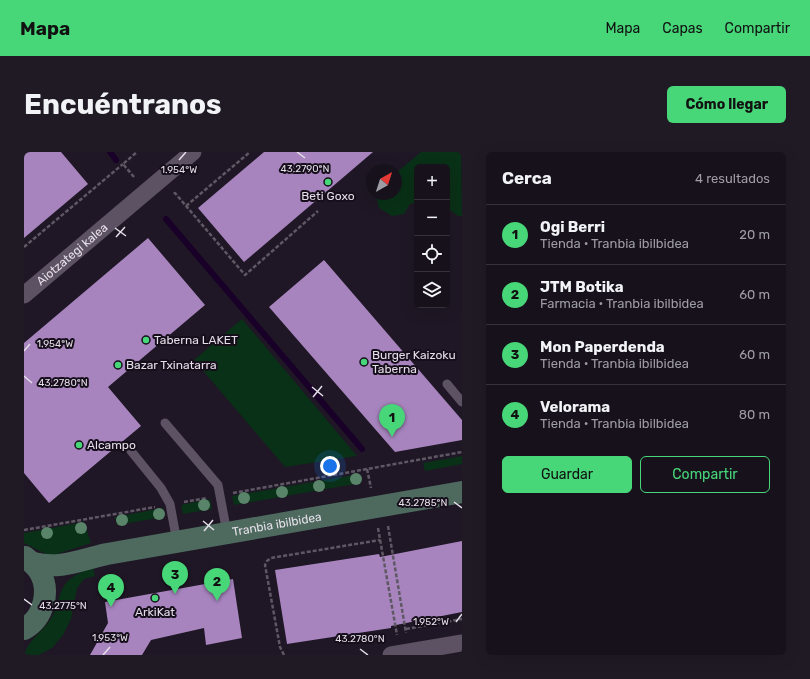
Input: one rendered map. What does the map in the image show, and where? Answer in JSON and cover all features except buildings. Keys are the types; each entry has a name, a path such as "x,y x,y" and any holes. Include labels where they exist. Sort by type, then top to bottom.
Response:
{"main road":[{"name":"Tranbia ibilbidea","path":"28,559 49,566 68,564 94,557 462,492"},
{"name":"Tranbia ibilbidea","path":"25,630 37,619 43,606 45,591 44,581 39,571 28,559"},
{"name":"Tranbia ibilbidea","path":"45,591 56,576 68,564"}],"street":[{"name":"Aiotzategi kalea","path":"24,295 193,152"},
{"path":"400,654 462,644"}],"lane":[{"path":"447,384 462,402"},
{"path":"165,423 218,485 227,533"},
{"path":"131,451 161,488 170,504 177,542"}],"path":[{"path":"24,247 137,152"},
{"path":"186,206 250,152"},
{"path":"123,164 146,192"},
{"path":"170,198 175,193 245,275 318,211"},
{"path":"24,530 462,452"},
{"path":"385,506 406,629 400,654"},
{"path":"377,526 400,654"},
{"path":"284,655 280,647 266,573 265,565 267,561 272,558 380,540"},
{"path":"406,629 462,619"}],"green space":[{"path":"421,152 461,152 462,216 458,216 450,210 450,164 414,164 414,203 410,204 404,214 392,216 379,208 377,200 402,200 402,168"},
{"path":"242,319 357,456 285,467 194,360"},
{"path":"462,456 462,464 425,471 423,463"},
{"path":"359,474 361,483 234,505 232,496"},
{"path":"210,499 212,509 183,514 181,505"},
{"path":"163,508 164,517 117,525 115,517"},
{"path":"84,522 91,543 57,554 48,555 24,543 24,533"},
{"path":"93,568 95,576 84,579 77,588 71,619 63,635 52,648 39,655 24,655 26,649 53,615 66,583 78,574"}],"waterway":[{"path":"110,152 116,160"},
{"path":"166,219 362,449"}],"place":[{"name":"Beti Goxo","path":"328,182"},
{"name":"Taberna LAKET","path":"146,340"},
{"name":"Burger Kaizoku Taberna","path":"364,362"},
{"name":"Bazar Txinatarra","path":"118,365"},
{"name":"Ogi Berri","path":"392,437"},
{"name":"Alcampo","path":"79,445"},
{"name":"Mon Paperdenda","path":"175,594"},
{"name":"ArkiKat","path":"155,598"},
{"name":"JTM Botika","path":"217,601"},
{"name":"Velorama","path":"111,607"}]}
